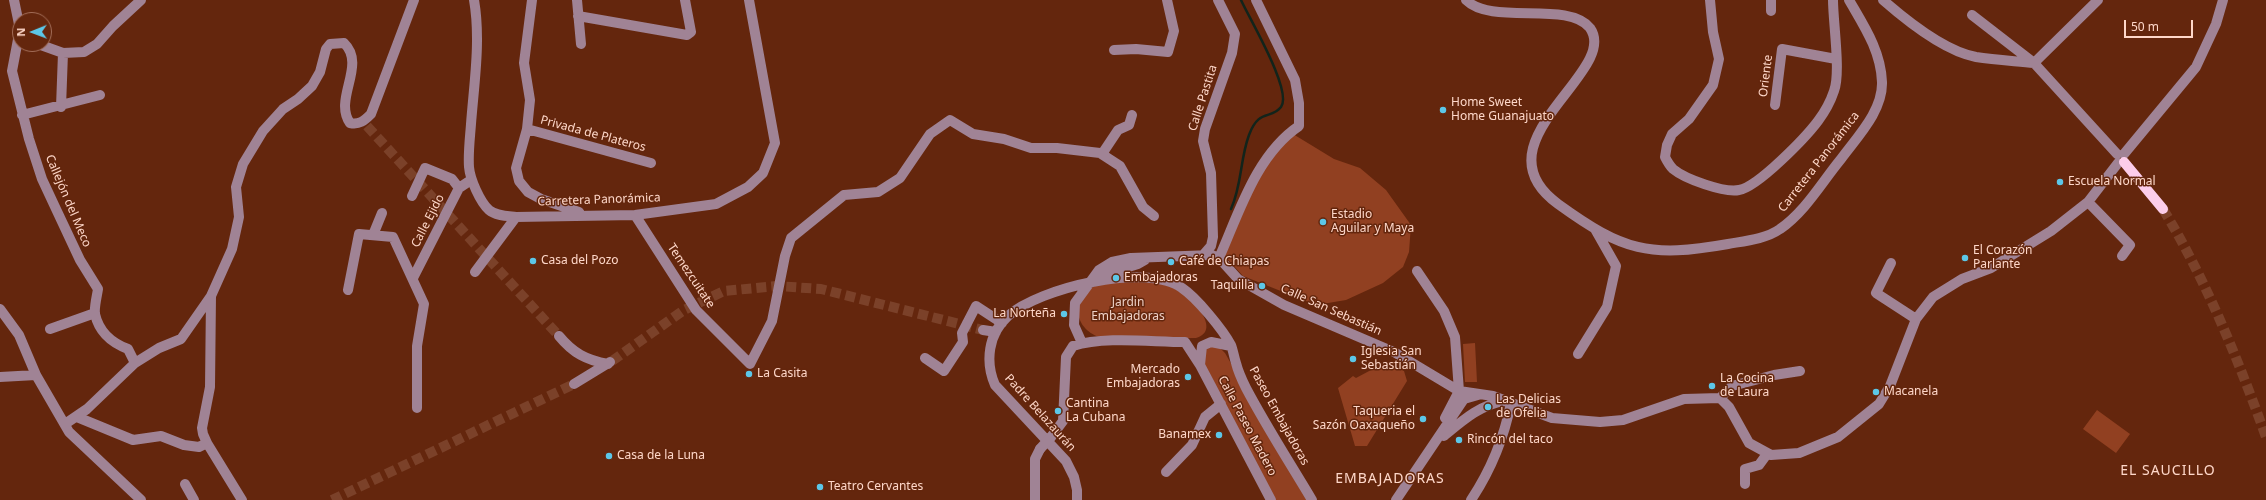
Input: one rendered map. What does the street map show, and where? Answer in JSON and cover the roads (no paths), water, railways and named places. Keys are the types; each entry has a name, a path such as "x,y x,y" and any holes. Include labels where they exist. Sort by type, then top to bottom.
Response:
{"main road":[{"path":"2121,158 2163,209"}],"street":[{"path":"14,0 16,12"},
{"path":"52,49 63,53 84,52 98,44 112,26 141,0"},
{"path":"65,424 78,417 135,363 159,348 181,339 211,296 232,249 239,217 236,187 243,164 263,131 283,109 298,100 312,86 320,72 326,49 337,42 344,43 351,54 352,67 345,102 346,118 350,123 364,124 371,114 414,0"},
{"name":"Carretera Panorámica","path":"474,0 477,42 469,153 472,180 489,210 500,215 516,217 584,214 635,215 716,204 748,187 763,173 775,143 749,0"},
{"path":"532,0 524,63 530,100 527,129 516,168 519,181 528,192 541,199 584,214"},
{"path":"577,0 581,44"},
{"path":"578,16 687,35 691,32 685,0"},
{"path":"1114,50 1136,49 1168,52 1174,31 1167,0"},
{"name":"Calle Pastita","path":"1204,254 1211,246 1213,237 1211,173 1203,141 1205,129 1232,53 1236,34 1218,0"},
{"path":"1077,344 1073,309 1078,297 1099,270 1112,262 1204,254 1219,258 1248,192 1269,156 1284,136 1299,126 1299,103 1295,80 1256,0"},
{"name":"Carretera Panorámica","path":"1466,0 1482,10 1567,15 1582,22 1590,29 1594,40 1592,54 1545,123 1532,148 1532,164 1535,179 1545,192 1557,203 1614,240 1631,246 1660,251 1678,252 1763,237 1778,231 1793,219 1857,137 1879,101 1882,83 1879,58 1849,0"},
{"path":"1710,0 1713,32 1719,58 1713,85 1689,119 1672,134 1667,145 1665,157 1672,168 1683,176 1713,186 1739,190 1752,184 1794,148 1819,120 1835,90 1836,60 1833,0"},
{"path":"1771,0 1771,11"},
{"path":"1883,0 1926,33 1953,48 1975,57 2034,63"},
{"path":"2034,63 2098,0"},
{"path":"1720,398 1729,407 1749,443 1767,454 1784,455 1800,453 1838,437 1878,404 1890,386 1916,319 1933,297 1947,287 1991,268 2051,230 2088,202 2121,158 2196,68 2216,24 2222,0"},
{"path":"1972,15 2034,63 2121,158"},
{"name":"Oriente","path":"1775,105 1782,49 1836,60"},
{"name":"Callejón del Meco","path":"16,52 12,71 22,115 42,179 80,260 98,289 95,313"},
{"path":"61,107 63,53"},
{"path":"22,115 61,107 100,95"},
{"path":"1132,115 1129,125 1118,130 1102,154 1120,166 1143,207 1154,216"},
{"name":"Temezcuitate","path":"635,215 696,310 749,364 752,362 772,321 785,256 792,238 844,195 878,192 900,178 930,134 950,120 973,134 1004,139 1031,148 1057,148 1102,154"},
{"name":"Privada de Plateros","path":"527,129 651,163"},
{"path":"412,196 424,168 452,179 459,188"},
{"name":"Calle Ejido","path":"413,278 459,188 472,180"},
{"path":"2088,202 2130,245 2122,256"},
{"path":"373,235 382,214"},
{"path":"475,272 516,217"},
{"path":"1578,354 1607,307 1616,266 1594,228"},
{"path":"348,290 359,234 393,237 424,304 417,346 417,408"},
{"name":"Calle San Sebastián","path":"1219,258 1238,279 1284,305 1394,352 1459,391"},
{"path":"1891,263 1876,293 1916,319"},
{"path":"1417,271 1444,311 1456,337 1459,391 1448,410 1437,443"},
{"name":"Paseo Embajadoras","path":"1066,288 1091,280 1143,278 1169,281 1184,289 1218,325 1231,346 1236,364 1246,387 1312,500"},
{"path":"1066,288 1070,297 1077,344"},
{"name":"Padre Belazaurán","path":"1066,288 1045,294 1032,300 1008,315 996,332 989,353 989,363 990,373 995,385 1066,461 1074,477 1077,490 1077,500"},
{"path":"211,296 210,387 202,428 207,443 242,500"},
{"path":"925,358 944,371 963,342 962,332 976,306 1002,323"},
{"path":"0,309 19,335 36,375 75,440 141,500"},
{"path":"50,329 95,313 105,335 115,344 128,349 135,363"},
{"path":"1035,500 1035,459 1040,450 1063,421 1066,357 1077,344 1201,342 1214,334 1218,325"},
{"path":"983,330 996,332"},
{"path":"559,336 578,354 593,361 610,362 574,384"},
{"name":"Calle Paseo Madero","path":"1185,342 1200,365 1271,500"},
{"path":"1200,365 1202,346 1211,342 1231,346"},
{"path":"1459,391 1489,395 1552,418 1600,422 1622,420 1684,399 1720,398 1732,386 1774,374 1800,371"},
{"path":"0,377 36,375"},
{"path":"1396,500 1437,443 1464,399 1473,396 1489,395"},
{"path":"1437,443 1460,422 1474,413 1491,404 1508,402"},
{"path":"1472,500 1488,474 1507,422 1508,402"},
{"path":"1166,472 1192,445 1205,417 1221,404"},
{"path":"78,417 133,440 161,436 184,445 200,447 207,443"},
{"path":"1745,484 1745,469 1760,464 1767,454"},
{"path":"185,484 194,500"}],"waterway":[{"path":"1231,209 1235,200 1249,135 1257,121 1277,111 1281,107 1283,99 1281,86 1276,71 1241,0"}],"tunnel":[{"path":"367,126 559,336"},
{"path":"2163,209 2179,236 2220,320 2266,437"},
{"path":"612,361 684,310 724,291 777,286 821,289 983,330"},
{"path":"332,500 574,384"}],"place":[{"name":"Home Sweet Home Guanajuato","path":"1443,110"},
{"name":"Escuela Normal","path":"2060,182"},
{"name":"Estadio Aguilar y Maya","path":"1323,222"},
{"name":"El Corazón Parlante","path":"1965,258"},
{"name":"Casa del Pozo","path":"533,261"},
{"name":"Café de Chiapas","path":"1171,262"},
{"name":"Embajadoras","path":"1116,278"},
{"name":"Taquilla","path":"1262,286"},
{"name":"La Norteña","path":"1064,314"},
{"name":"Iglesia San Sebastián","path":"1353,359"},
{"name":"La Casita","path":"749,374"},
{"name":"Mercado Embajadoras","path":"1188,377"},
{"name":"La Cocina de Laura","path":"1712,386"},
{"name":"Macanela","path":"1876,392"},
{"name":"Las Delicias de Ofelia","path":"1488,407"},
{"name":"Cantina La Cubana","path":"1058,411"},
{"name":"Taqueria el Sazón Oaxaqueño","path":"1423,419"},
{"name":"Banamex","path":"1219,435"},
{"name":"Rincón del taco","path":"1459,440"},
{"name":"Casa de la Luna","path":"609,456"},
{"name":"Teatro Cervantes","path":"820,487"}],"district":[{"name":"EL SAUCILLO","path":"2168,471"},
{"name":"EMBAJADORAS","path":"1390,479"}],"park label":[{"name":"Jardin Embajadoras","path":"1128,310"}]}
